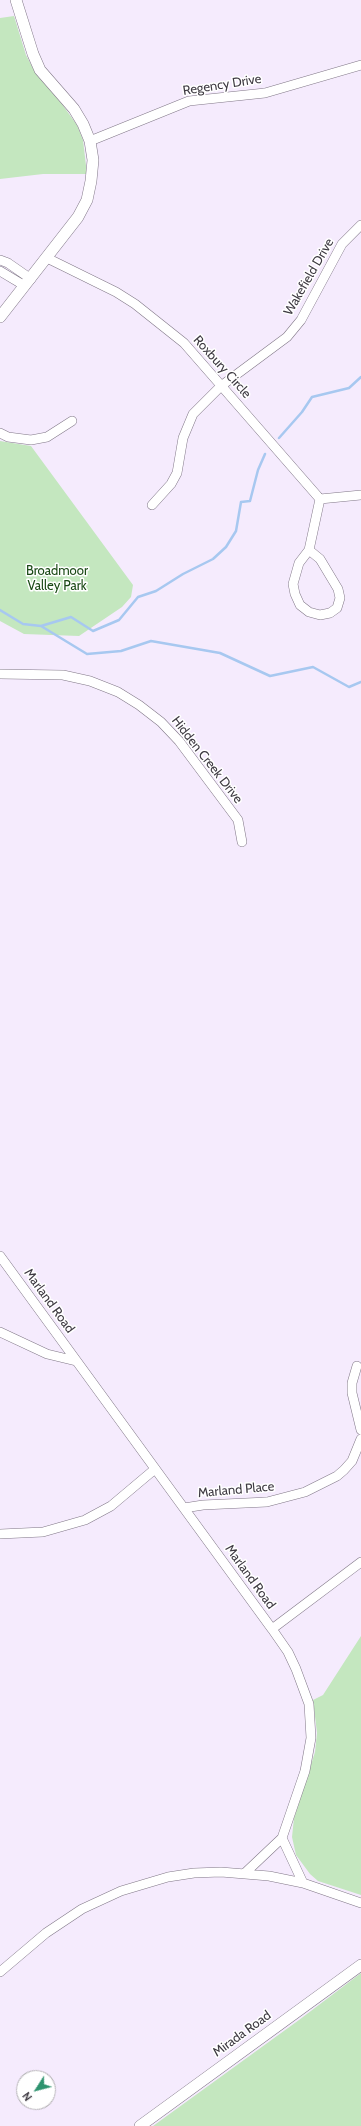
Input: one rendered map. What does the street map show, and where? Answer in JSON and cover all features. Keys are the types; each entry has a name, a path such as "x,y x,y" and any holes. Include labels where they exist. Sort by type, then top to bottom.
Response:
{"street":[{"path":"0,317 78,217 87,200 92,181 94,160 90,141 83,124 74,109 40,70 33,54 16,0"},
{"name":"Regency Drive","path":"90,141 189,101 265,93 361,64"},
{"name":"Wakefield Drive","path":"152,505 171,484 177,473 183,438 187,425 193,414 221,386 287,337 301,320 342,244 361,225"},
{"name":"Roxbury Circle","path":"47,258 116,292 136,304 184,343 320,499"},
{"path":"0,260 8,263 28,282"},
{"path":"0,271 28,282"},
{"path":"0,433 8,437 31,440 47,437 72,421"},
{"path":"308,550 320,559 338,589 340,598 337,608 330,613 320,615 309,612 300,605 295,594 293,584 299,563 308,550 320,499 361,495"},
{"name":"Hidden Creek Drive","path":"0,674 63,675 90,681 118,692 139,705 161,722 179,742 238,820 242,842"},
{"name":"Marland Road","path":"0,1256 288,1652 302,1683 309,1704 311,1738 305,1771 282,1838"},
{"path":"0,1332 47,1354 76,1361"},
{"path":"357,1366 352,1383 352,1393 361,1430"},
{"name":"Marland Place","path":"184,1508 203,1504 266,1502 305,1492 336,1476 344,1470 352,1461 361,1439"},
{"path":"0,1534 43,1532 85,1520 111,1506 155,1469"},
{"path":"272,1629 361,1562"},
{"path":"245,1873 282,1838 303,1883"},
{"path":"0,1972 34,1942 68,1916 121,1891 145,1882 194,1873 245,1873 286,1878 361,1902"},
{"name":"Mirada Road","path":"140,2126 361,1965"}],"green space":[{"path":"14,16 26,55 36,74 62,104 77,125 83,140 87,174 43,174 0,179 0,18"},
{"name":"Broadmoor Valley Park","path":"0,441 31,446 133,585 131,597 122,607 79,636 24,634 0,621"},
{"path":"361,1636 361,1895 318,1881 310,1874 296,1855 292,1837 294,1818 315,1752 317,1733 313,1700 323,1695"},
{"path":"361,1973 361,2126 153,2126 299,2020"}],"waterway":[{"path":"279,438 302,412 312,397 349,388 361,377"},
{"path":"41,626 71,617 93,631 119,620 138,597 156,591 183,574 213,559 226,547 236,531 241,502 250,501 258,470 265,454"},
{"path":"0,610 23,624 41,626 87,654 121,651 151,641 220,653 270,676 313,667 349,687 361,682"}]}
